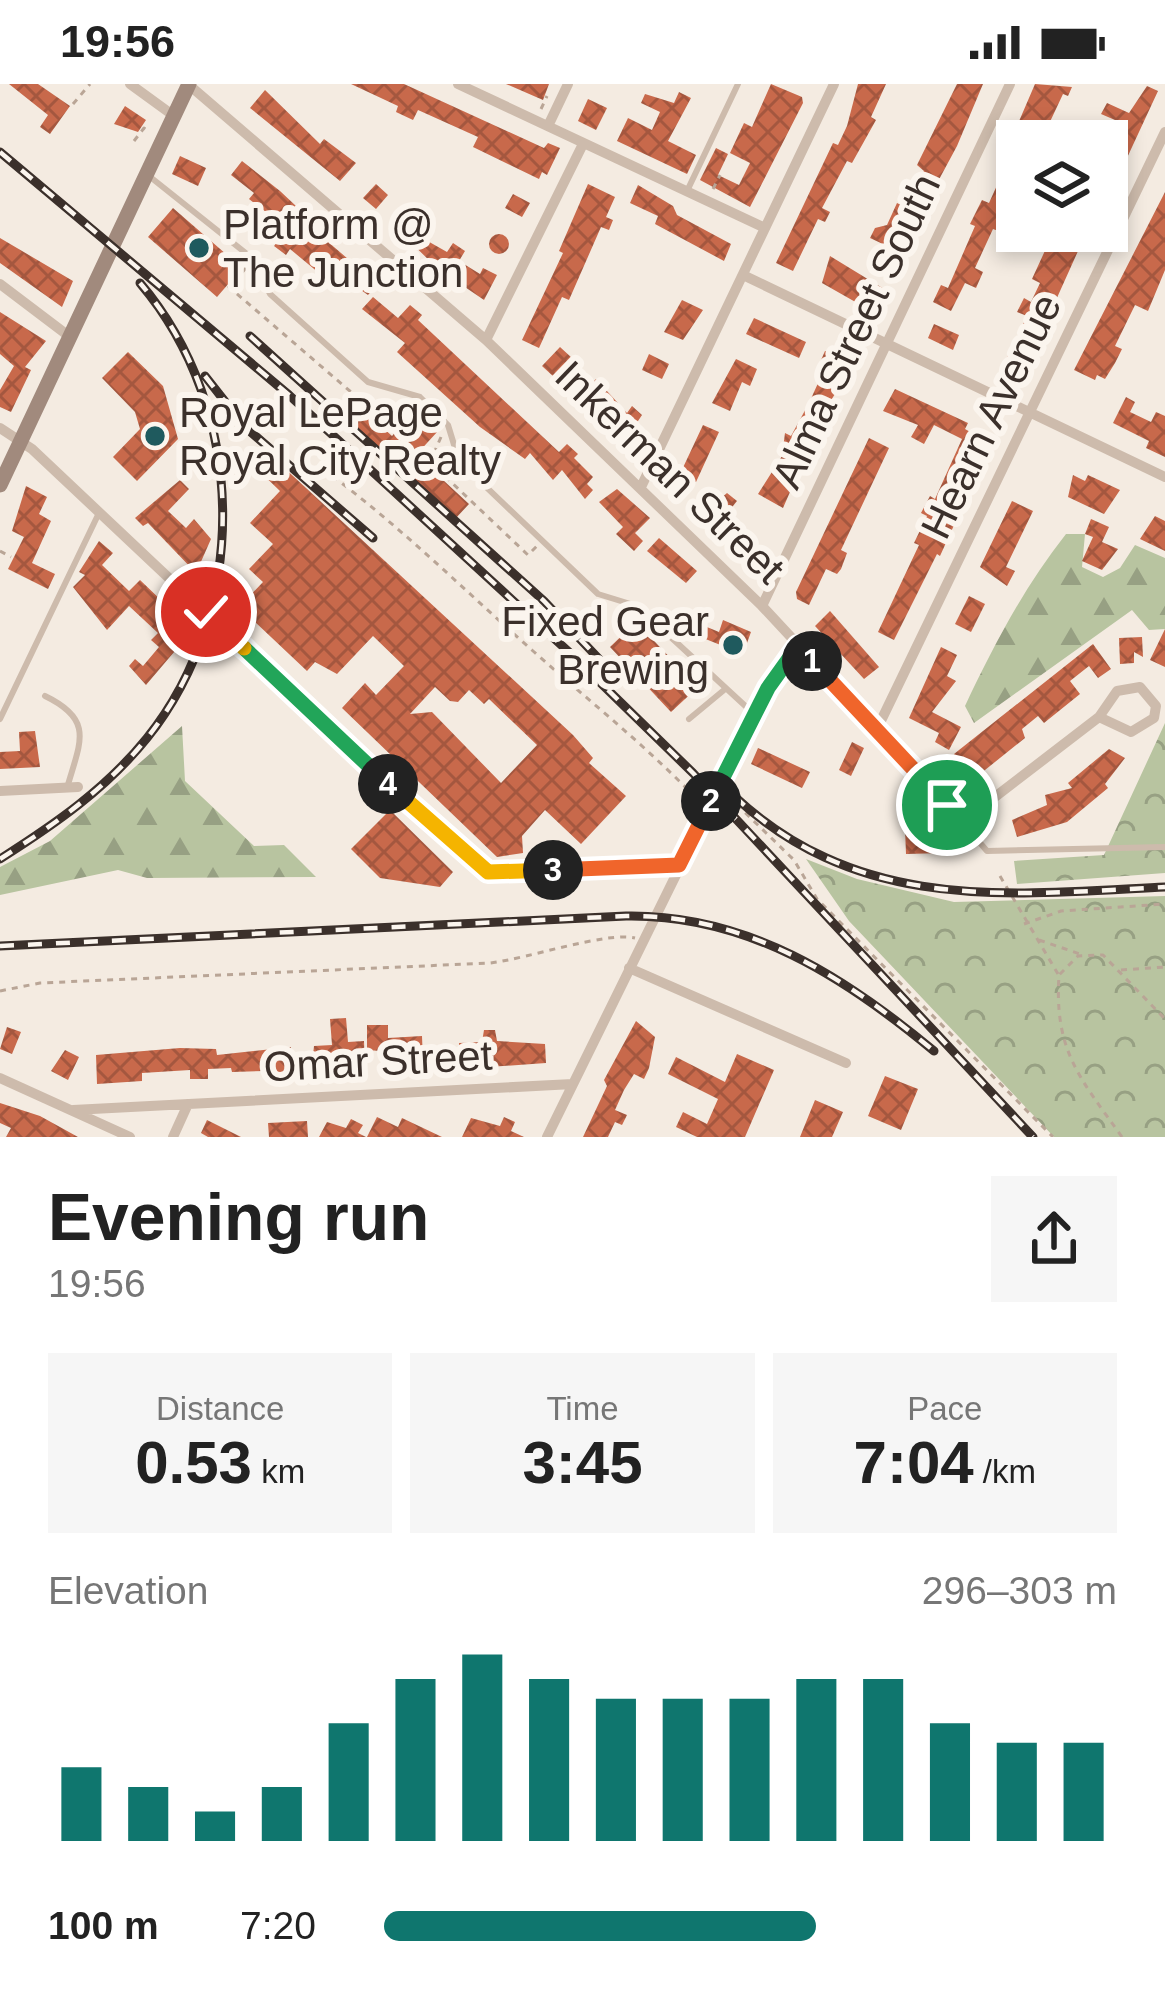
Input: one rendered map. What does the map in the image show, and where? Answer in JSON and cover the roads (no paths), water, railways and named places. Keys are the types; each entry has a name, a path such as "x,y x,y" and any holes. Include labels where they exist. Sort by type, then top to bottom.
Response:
{"main road":[{"path":"0,485 189,84"}],"street":[{"path":"130,84 174,116"},
{"name":"Inkerman Street","path":"189,84 486,340 641,487 762,606 947,805"},
{"path":"458,84 765,228"},
{"path":"548,126 568,84"},
{"path":"641,487 834,84"},
{"name":"Alma Street South","path":"762,606 1010,84"},
{"name":"Hearn Avenue","path":"877,729 1165,132"},
{"path":"486,340 583,143"},
{"path":"743,275 1165,477"},
{"path":"0,284 70,337"},
{"path":"0,428 22,440 468,860 488,872 679,865"},
{"path":"547,1137 754,714 798,646"},
{"path":"947,805 964,812 978,809 1100,717 1127,687 1149,693 1156,706 1154,718 1131,733 1100,717"},
{"path":"0,791 73,788"},
{"path":"629,968 846,1063"},
{"path":"0,1078 130,1137"},
{"name":"Omar Street","path":"74,1110 573,1084"},
{"path":"172,1137 188,1104"}],"lane":[{"path":"687,192 738,84"},
{"path":"147,173 154,185 252,258 270,293 368,382 414,394 433,409 448,425 459,461 598,594 638,606 754,714"},
{"path":"0,718 100,512"},
{"path":"689,719 724,690"},
{"path":"45,696 70,707 81,729 73,788"},
{"path":"947,805 986,851 1165,847"}],"railway":[{"path":"0,152 289,395 570,653 693,773 1033,1137"},
{"path":"0,859 79,804 131,756 181,686 205,630 219,570 223,509 217,448 201,389 175,333 140,283"},
{"path":"250,336 544,601 599,659"},
{"path":"205,376 245,427 373,538"},
{"path":"734,796 782,834 832,861 884,878 993,893 1165,887"},
{"path":"0,946 626,916 670,918 753,938 792,955 865,998 934,1051"}],"place":[{"name":"Platform @ The Junction","path":"199,248"},
{"name":"Royal LePage Royal City Realty","path":"155,436"},
{"name":"Fixed Gear Brewing","path":"733,645"}]}
